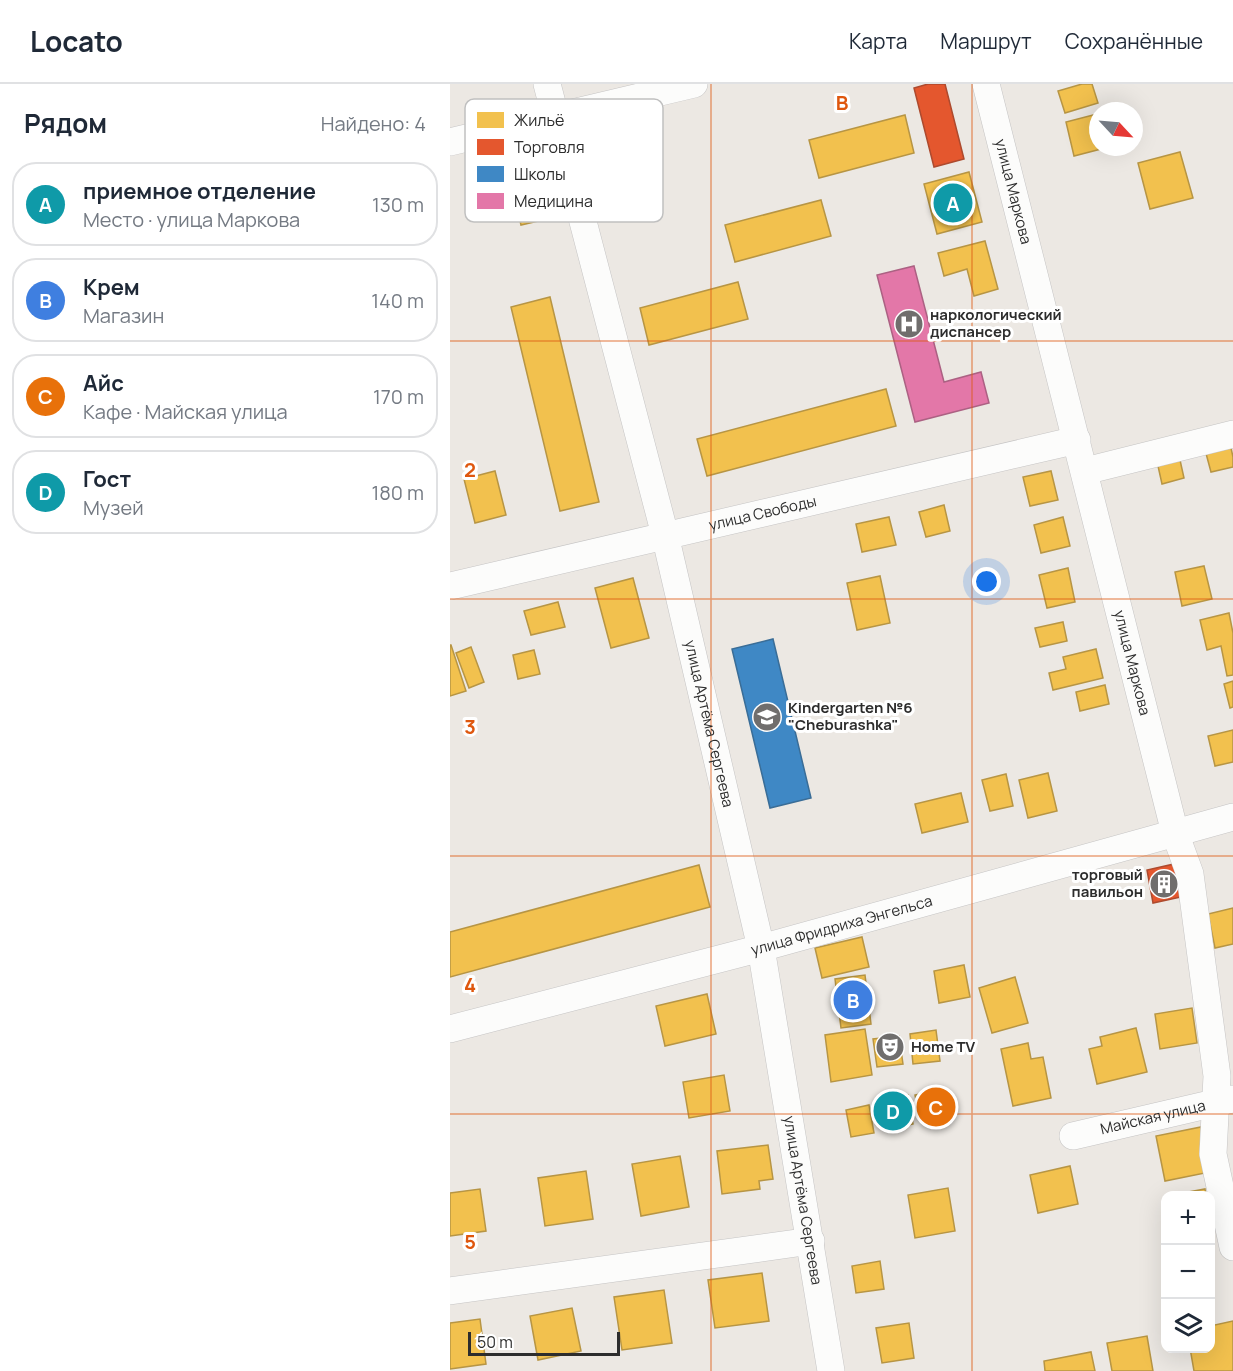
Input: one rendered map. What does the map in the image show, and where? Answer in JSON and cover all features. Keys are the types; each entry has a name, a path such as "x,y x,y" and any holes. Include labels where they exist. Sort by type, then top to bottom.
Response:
{"street":[{"name":"улица Артёма Сергеева","path":"546,84 550,99"},
{"path":"631,99 694,84"},
{"name":"улица Маркова","path":"986,84 1175,833 1191,874 1217,1076 1225,1101 1213,1154 1233,1247"},
{"path":"450,142 465,138"},
{"name":"улица Артёма Сергеева","path":"583,222 665,535 761,948 831,1371"},
{"path":"1085,471 1233,434"},
{"name":"улица Свободы","path":"450,586 1077,440"},
{"name":"улица Фридриха Энгельса","path":"450,1029 761,948 1233,817"},
{"name":"Майская улица","path":"1073,1136 1225,1101"},
{"path":"450,1291 811,1241"}],"building: Жильё":[{"path":"1082,84 1092,84 1098,102 1089,102 1089,106 1065,113 1058,91"},
{"path":"905,115 914,153 819,178 809,140"},
{"path":"1089,116 1089,152 1074,156 1066,122"},
{"path":"1180,152 1193,198 1150,209 1138,163"},
{"path":"969,172 982,222 937,234 924,184"},
{"path":"821,200 831,236 735,262 725,225"},
{"path":"985,241 998,289 974,296 967,269 944,276 938,253"},
{"path":"738,282 748,319 649,345 640,308"},
{"path":"550,297 599,502 560,511 511,307"},
{"path":"886,389 896,426 707,476 697,439"},
{"path":"1229,439 1233,467 1211,472 1204,446"},
{"path":"1178,451 1184,478 1162,484 1156,457"},
{"path":"495,471 506,515 475,523 464,479"},
{"path":"1051,471 1058,500 1030,506 1023,477"},
{"path":"944,505 950,531 926,537 919,512"},
{"path":"889,517 896,545 862,552 856,524"},
{"path":"1063,517 1070,546 1041,553 1034,525"},
{"path":"1204,566 1212,599 1182,606 1175,572"},
{"path":"1068,568 1075,602 1047,608 1039,575"},
{"path":"880,576 890,623 857,630 847,583"},
{"path":"633,578 649,638 611,648 595,588"},
{"path":"558,602 565,627 531,635 524,611"},
{"path":"1229,613 1233,633 1233,675 1227,676 1221,646 1207,650 1200,620"},
{"path":"1063,622 1067,641 1040,647 1035,628"},
{"path":"450,645 466,691 450,696"},
{"path":"471,647 484,682 469,688 456,653"},
{"path":"1096,649 1103,678 1053,690 1049,673 1066,669 1063,657"},
{"path":"534,650 540,674 518,679 513,655"},
{"path":"1233,681 1233,707 1230,708 1224,684"},
{"path":"1105,685 1109,704 1080,711 1076,692"},
{"path":"1233,730 1233,762 1215,766 1208,736"},
{"path":"1048,773 1057,811 1028,818 1019,780"},
{"path":"1006,774 1013,806 990,811 982,780"},
{"path":"961,793 968,822 922,833 915,804"},
{"path":"699,865 710,907 450,977 450,932"},
{"path":"1233,908 1233,944 1215,948 1208,914"},
{"path":"862,937 869,967 822,978 815,948"},
{"path":"964,965 970,997 939,1003 934,971"},
{"path":"865,975 871,1024 841,1028 835,979"},
{"path":"1015,977 1028,1023 992,1033 979,988"},
{"path":"707,994 716,1034 665,1046 656,1006"},
{"path":"1192,1008 1197,1043 1160,1049 1155,1014"},
{"path":"1136,1028 1147,1072 1097,1084 1089,1049 1102,1046 1100,1037"},
{"path":"865,1029 872,1075 831,1082 825,1035"},
{"path":"936,1030 940,1061 913,1064 910,1034"},
{"path":"899,1036 903,1064 877,1067 873,1039"},
{"path":"1028,1043 1031,1059 1043,1057 1051,1098 1013,1106 1001,1049"},
{"path":"724,1075 730,1111 689,1118 683,1082"},
{"path":"943,1089 948,1115 920,1121 915,1095"},
{"path":"908,1095 913,1124 890,1129 884,1100"},
{"path":"869,1105 874,1133 851,1137 846,1110"},
{"path":"1201,1127 1210,1172 1165,1181 1156,1136"},
{"path":"768,1145 773,1179 759,1181 760,1189 722,1194 717,1151"},
{"path":"680,1156 689,1207 641,1216 632,1164"},
{"path":"1070,1166 1078,1204 1038,1213 1030,1175"},
{"path":"586,1171 593,1219 545,1226 538,1178"},
{"path":"948,1188 955,1231 915,1238 908,1195"},
{"path":"480,1189 486,1231 450,1236 450,1193"},
{"path":"880,1261 884,1289 856,1293 852,1266"},
{"path":"762,1273 769,1321 715,1328 708,1280"},
{"path":"664,1290 672,1343 622,1350 614,1297"},
{"path":"572,1308 581,1351 538,1360 530,1316"},
{"path":"480,1319 486,1364 450,1369 450,1323"},
{"path":"1233,1321 1233,1371 1194,1371 1191,1353 1215,1353 1215,1325"},
{"path":"909,1323 914,1358 882,1363 876,1328"},
{"path":"1147,1336 1153,1371 1112,1371 1107,1343"},
{"path":"1091,1352 1095,1371 1045,1371 1044,1361"}],"building: Торговля":[{"path":"928,84 945,84 964,159 934,167 914,88"},
{"name":"торговый павильон","path":"1174,864 1181,897 1153,903 1147,870"}],"building: Школы":[{"path":"773,639 811,798 770,808 732,649"}],"building: Медицина":[{"name":"наркологический диспансер","path":"914,266 944,382 981,372 989,403 915,422 877,275"}],"place":[{"name":"приемное отделение","path":"953,203"},
{"name":"наркологический диспансер","path":"909,324"},
{"name":"Kindergarten №6 \"Cheburashka\"","path":"767,717"},
{"name":"торговый павильон","path":"1164,884"},
{"name":"Крем","path":"853,1000"},
{"name":"Home TV","path":"890,1047"},
{"name":"Айс","path":"936,1107"},
{"name":"Гост","path":"893,1111"}]}
